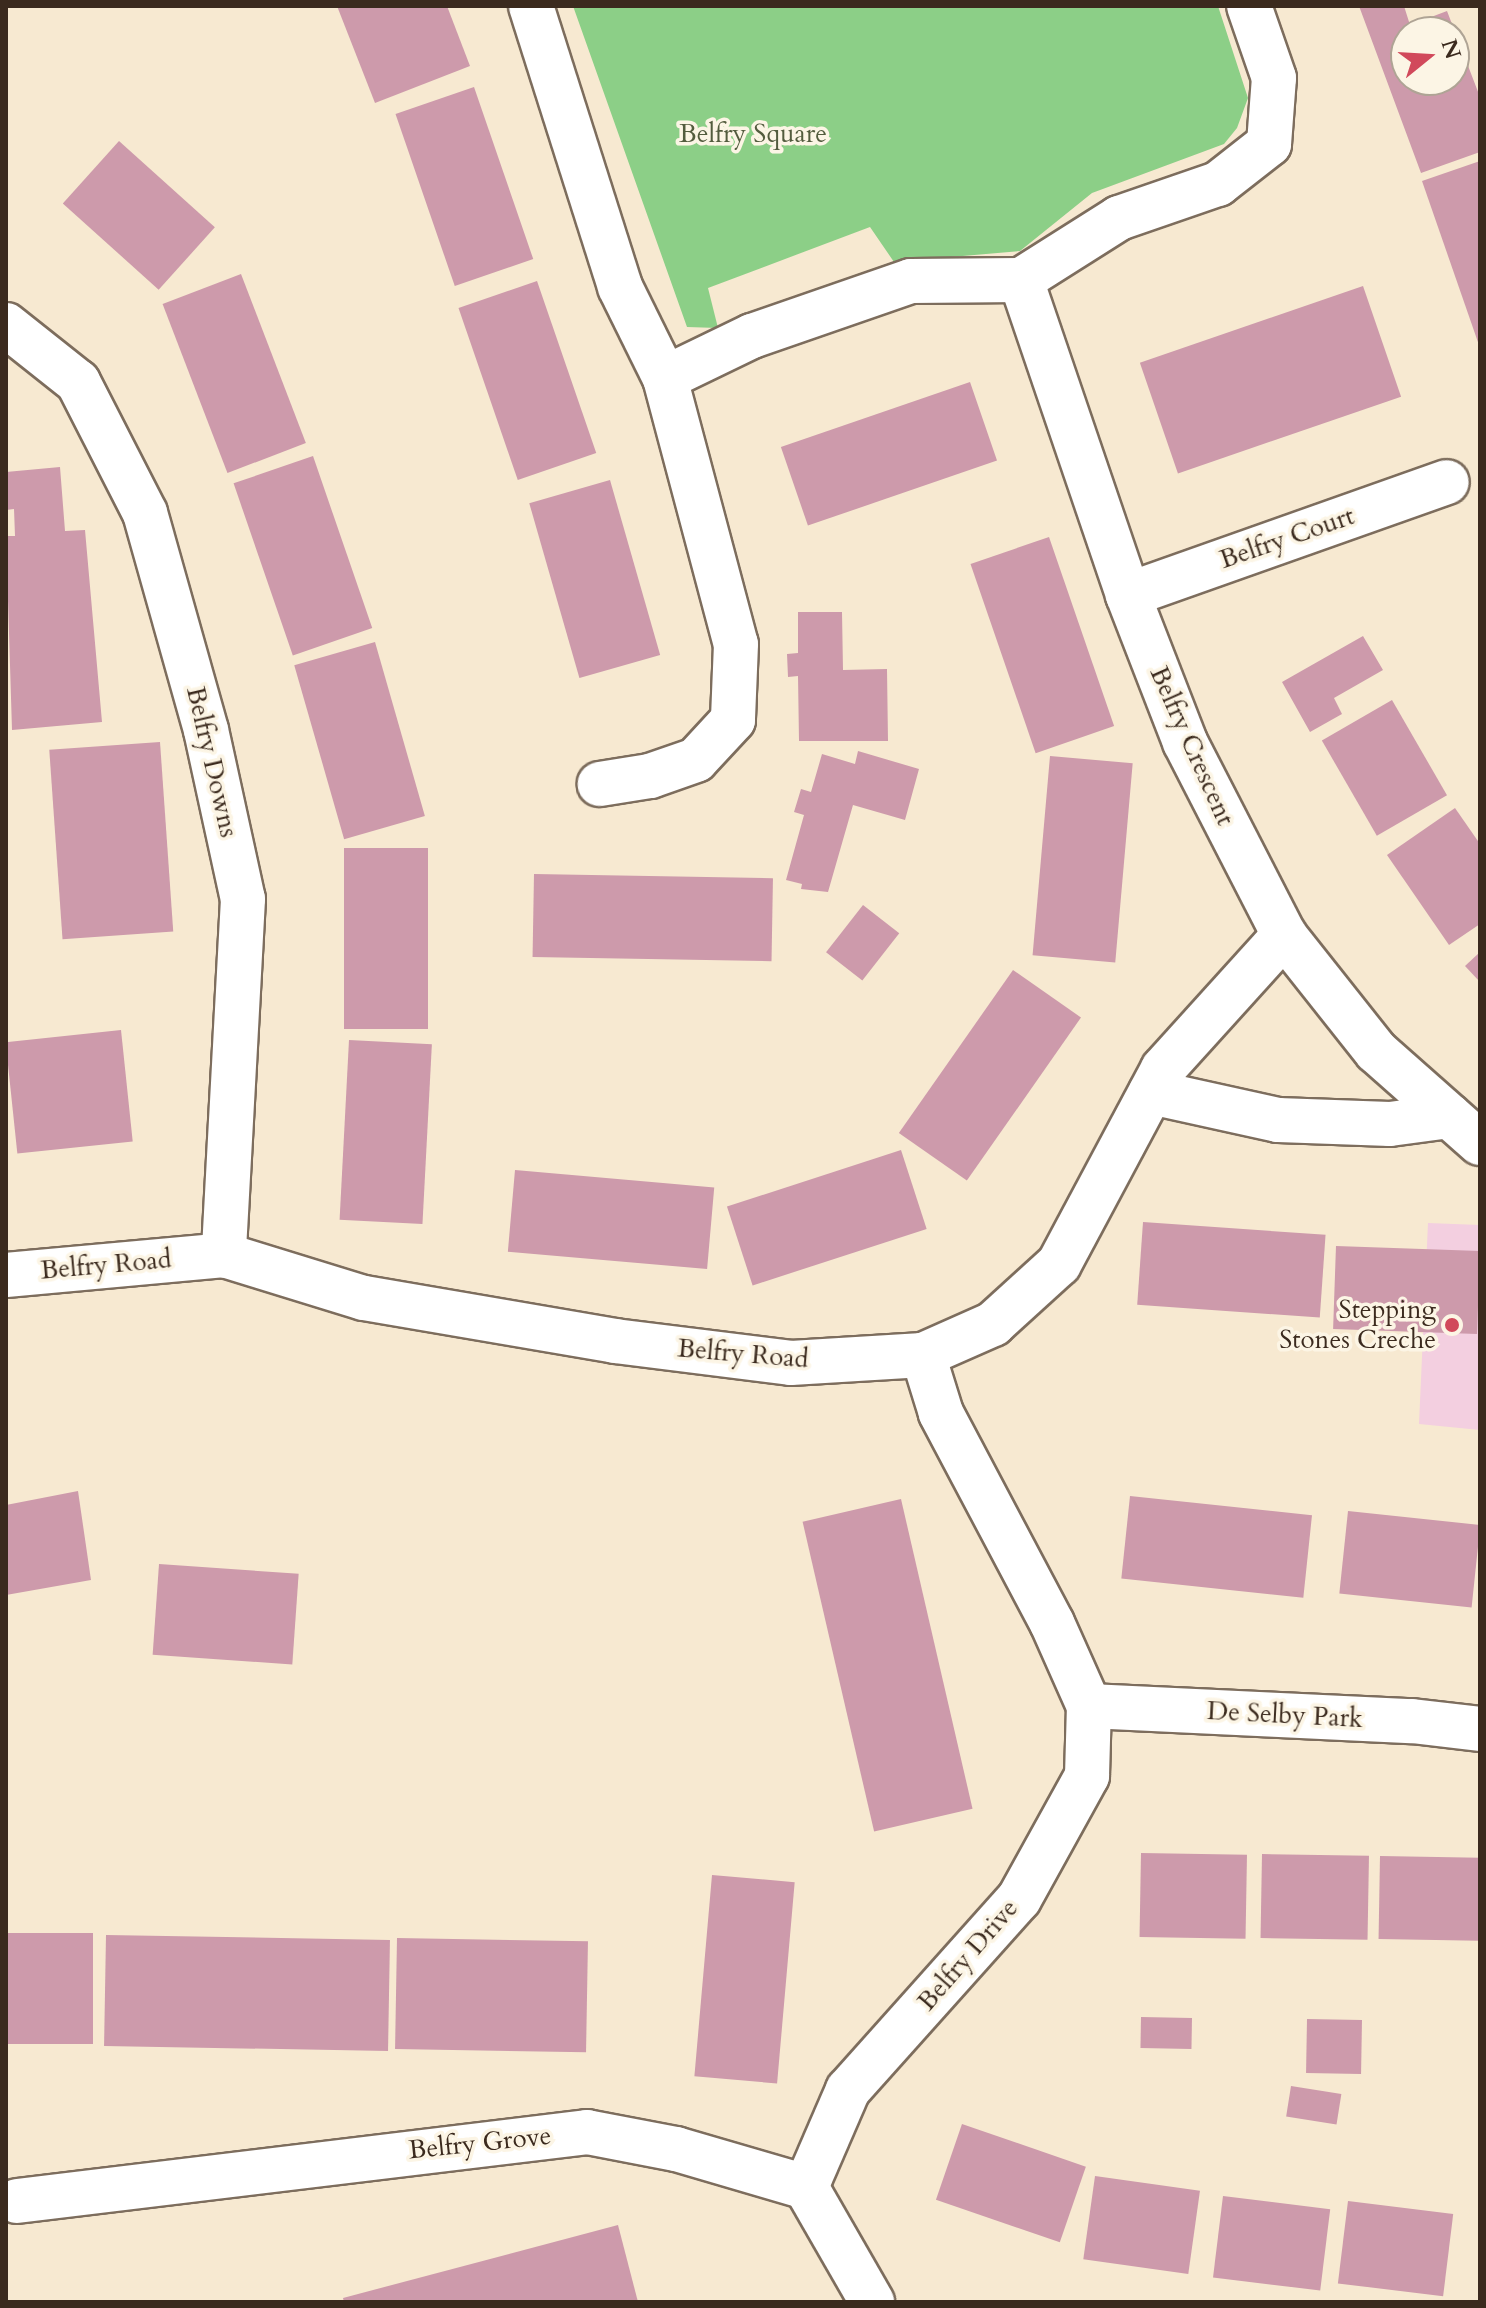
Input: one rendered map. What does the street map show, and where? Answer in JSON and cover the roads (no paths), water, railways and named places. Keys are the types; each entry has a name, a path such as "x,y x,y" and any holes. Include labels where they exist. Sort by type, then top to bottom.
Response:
{"street":[{"path":"531,6 620,287 665,378 736,644 733,720 696,760 650,776 600,784"},
{"path":"665,378 752,336 911,281 1021,280 1119,218 1218,184 1269,144 1274,78 1249,6"},
{"name":"Belfry Crescent","path":"1021,280 1128,595 1185,742 1284,935 1376,1051 1464,1129"},
{"name":"Belfry Downs","path":"6,325 78,382 145,513 206,730 243,899 224,1255"},
{"name":"Belfry Court","path":"1128,595 1447,482"},
{"name":"Belfry Road","path":"6,1275 224,1255 364,1298 615,1341 791,1363 923,1355 993,1324 1059,1264 1163,1069 1284,935"},
{"path":"1151,1092 1278,1120 1464,1129"},
{"path":"923,1355 941,1413 1052,1623 1089,1706"},
{"name":"De Selby Park","path":"1089,1706 1412,1721 1480,1729"},
{"name":"Belfry Drive","path":"806,2187 848,2090 1019,1899 1087,1776 1089,1706"},
{"name":"Belfry Grove","path":"17,2201 587,2132 676,2149 806,2187"},
{"path":"806,2187 872,2302"}],"place":[{"name":"Stepping Stones Creche","path":"1452,1325"}],"park label":[{"name":"Belfry Square","path":"753,134"}]}
